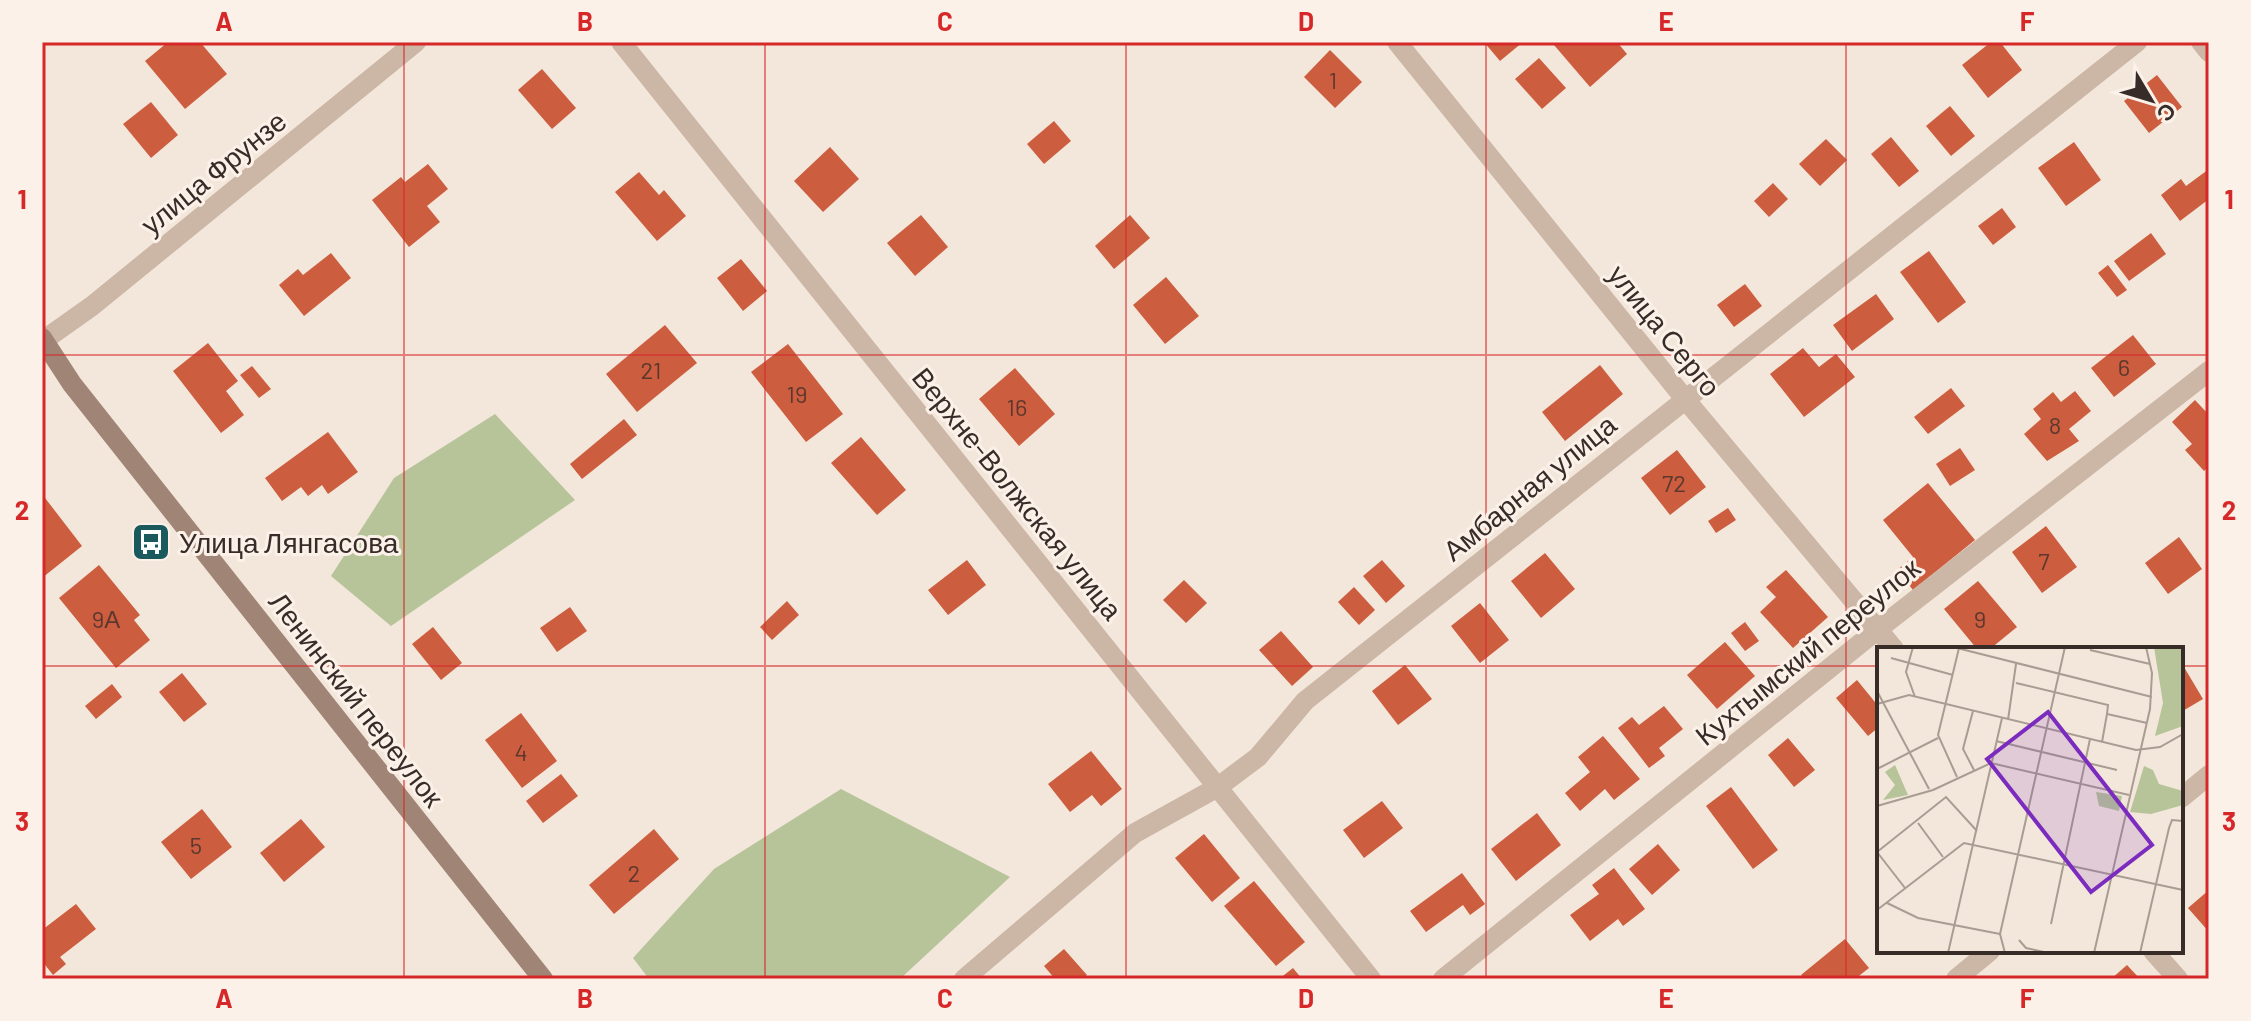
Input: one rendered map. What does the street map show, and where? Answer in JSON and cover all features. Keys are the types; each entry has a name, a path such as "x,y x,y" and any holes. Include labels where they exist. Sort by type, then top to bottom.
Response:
{"main road":[{"name":"Ленинский переулок","path":"43,340 72,384 543,979"}],"street":[{"name":"улица Фрунзе","path":"43,340 92,306 416,42"},
{"name":"Верхне-Волжская улица","path":"621,42 1371,979"},
{"name":"улица Серго","path":"1397,42 1685,399 1892,647"},
{"name":"Амбарная улица","path":"964,979 1135,833 1218,787 1258,757 1305,701 2137,42"},
{"path":"2201,42 2209,52"},
{"name":"Кухтымский переулок","path":"1443,979 1877,630 2209,371"},
{"path":"2183,796 2209,775"},
{"path":"1956,979 1988,953"},
{"path":"2155,953 2178,979"}],"green space":[{"path":"495,414 575,500 391,626 331,576 394,478"},
{"path":"841,789 1010,877 900,979 649,979 633,958 714,869"}],"building":[{"path":"168,42 200,42 227,74 185,109 145,61"},
{"path":"1484,42 1523,42 1500,61"},
{"path":"1558,42 1617,42 1627,54 1590,87 1554,45"},
{"path":"1991,42 2000,42 2022,70 1988,98 1962,65"},
{"path":"1330,50 1362,82 1335,108 1304,77"},
{"path":"1539,58 1566,88 1542,109 1515,79"},
{"path":"542,69 576,108 552,129 518,90"},
{"path":"2157,75 2182,107 2149,133 2124,101"},
{"path":"151,102 178,135 151,158 123,124"},
{"path":"1950,106 1975,136 1951,156 1926,126"},
{"path":"1054,121 1071,141 1044,164 1027,144"},
{"path":"1891,137 1919,171 1899,187 1871,154"},
{"path":"1826,139 1847,160 1820,186 1799,164"},
{"path":"2074,142 2101,180 2066,206 2038,168"},
{"path":"830,147 859,179 823,212 794,181"},
{"path":"428,164 448,189 427,206 440,222 409,247 372,200 401,177 405,182"},
{"path":"2209,169 2209,199 2180,221 2161,195 2181,179 2186,186"},
{"path":"639,172 659,195 664,190 686,216 657,241 615,192"},
{"path":"1773,183 1788,199 1769,217 1754,201"},
{"path":"2002,208 2016,227 1993,245 1978,226"},
{"path":"921,215 948,247 915,276 887,243"},
{"path":"1130,215 1150,238 1114,269 1095,246"},
{"path":"2151,233 2166,254 2129,281 2114,261"},
{"path":"1929,251 1966,302 1938,323 1900,272"},
{"path":"331,253 351,278 304,316 279,285 298,269 303,275"},
{"path":"741,259 767,291 743,311 717,278"},
{"path":"2108,265 2127,290 2117,297 2098,273"},
{"path":"1166,277 1199,316 1165,344 1133,305"},
{"path":"1745,284 1762,306 1734,327 1717,305"},
{"path":"1876,294 1894,319 1852,351 1833,325"},
{"path":"665,325 697,363 637,412 606,374"},
{"path":"2133,335 2156,364 2114,397 2091,368"},
{"path":"208,343 238,381 226,391 244,415 221,433 173,371"},
{"path":"788,344 843,414 806,442 751,372"},
{"path":"1803,348 1819,367 1836,354 1855,377 1804,417 1770,374"},
{"path":"1600,365 1623,394 1565,441 1542,412"},
{"path":"252,366 271,389 259,398 240,375"},
{"path":"1015,368 1055,414 1019,446 979,399"},
{"path":"1951,388 1965,406 1928,434 1914,417"},
{"path":"2075,391 2091,411 2069,429 2079,441 2047,461 2024,434 2041,419 2033,409 2053,392 2061,402"},
{"path":"2195,400 2209,415 2209,466 2204,471 2185,450 2192,444 2172,422"},
{"path":"624,419 637,435 582,479 570,464"},
{"path":"328,432 358,472 328,494 322,485 308,496 301,487 282,501 265,478"},
{"path":"861,437 906,490 877,515 831,463"},
{"path":"1960,448 1975,470 1950,486 1936,464"},
{"path":"1677,450 1706,487 1670,515 1641,478"},
{"path":"1928,483 1975,540 1913,590 1897,570 1913,557 1883,520"},
{"path":"42,494 82,546 42,578"},
{"path":"1728,508 1736,520 1716,533 1708,521"},
{"path":"2046,526 2077,567 2042,593 2012,552"},
{"path":"2179,537 2202,569 2168,594 2145,563"},
{"path":"1545,553 1575,589 1541,618 1511,581"},
{"path":"967,560 986,585 948,615 928,590"},
{"path":"1382,560 1405,586 1386,603 1363,576"},
{"path":"99,565 140,615 134,620 150,640 116,668 59,598"},
{"path":"1786,570 1828,617 1793,648 1760,612 1776,597 1766,587"},
{"path":"1184,580 1207,603 1186,623 1163,600"},
{"path":"1978,581 2017,627 1992,647 1975,647 1944,609"},
{"path":"1354,587 1375,610 1359,625 1338,602"},
{"path":"787,601 799,615 772,640 760,627"},
{"path":"1480,603 1509,640 1480,663 1451,626"},
{"path":"570,607 587,631 557,652 540,628"},
{"path":"1745,622 1759,641 1745,651 1731,633"},
{"path":"433,627 462,663 441,680 412,644"},
{"path":"1281,631 1313,667 1292,686 1259,650"},
{"path":"1725,642 1755,676 1717,709 1687,675"},
{"path":"1405,665 1432,699 1398,725 1372,691"},
{"path":"2183,665 2203,699 2183,711"},
{"path":"182,673 207,704 184,722 159,692"},
{"path":"1857,680 1877,705 1877,729 1868,736 1836,698"},
{"path":"112,684 122,697 96,719 85,706"},
{"path":"1664,706 1683,729 1659,748 1665,756 1649,768 1618,728 1632,717 1639,725"},
{"path":"521,713 557,761 522,788 485,740"},
{"path":"1603,736 1640,779 1614,800 1605,789 1580,811 1565,793 1590,772 1578,757"},
{"path":"1788,738 1815,770 1794,787 1768,755"},
{"path":"1091,751 1122,789 1101,806 1092,795 1070,812 1048,784"},
{"path":"561,774 578,796 543,823 526,801"},
{"path":"1731,787 1778,850 1753,869 1706,806"},
{"path":"1382,801 1403,828 1364,858 1343,830"},
{"path":"202,809 232,847 191,879 161,842"},
{"path":"1537,813 1561,845 1516,881 1491,849"},
{"path":"301,819 325,847 284,882 260,853"},
{"path":"654,829 679,859 614,914 589,885"},
{"path":"1204,834 1240,878 1212,902 1175,858"},
{"path":"1658,844 1680,870 1652,895 1629,869"},
{"path":"1614,868 1645,909 1623,926 1618,919 1590,941 1570,915 1599,894 1592,885"},
{"path":"1462,873 1485,904 1470,915 1463,905 1426,932 1410,911"},
{"path":"1254,881 1305,942 1276,966 1224,906"},
{"path":"2209,890 2209,932 2188,908"},
{"path":"76,904 96,929 60,957 66,964 53,975 42,961 42,930"},
{"path":"1845,939 1869,968 1855,979 1804,979 1801,975"},
{"path":"1064,949 1087,975 1082,979 1055,979 1044,966"},
{"path":"2127,965 2140,979 2111,979"},
{"path":"1293,968 1302,979 1279,979"}],"place":[{"name":"Улица Лянгасова","path":"151,542"}]}
